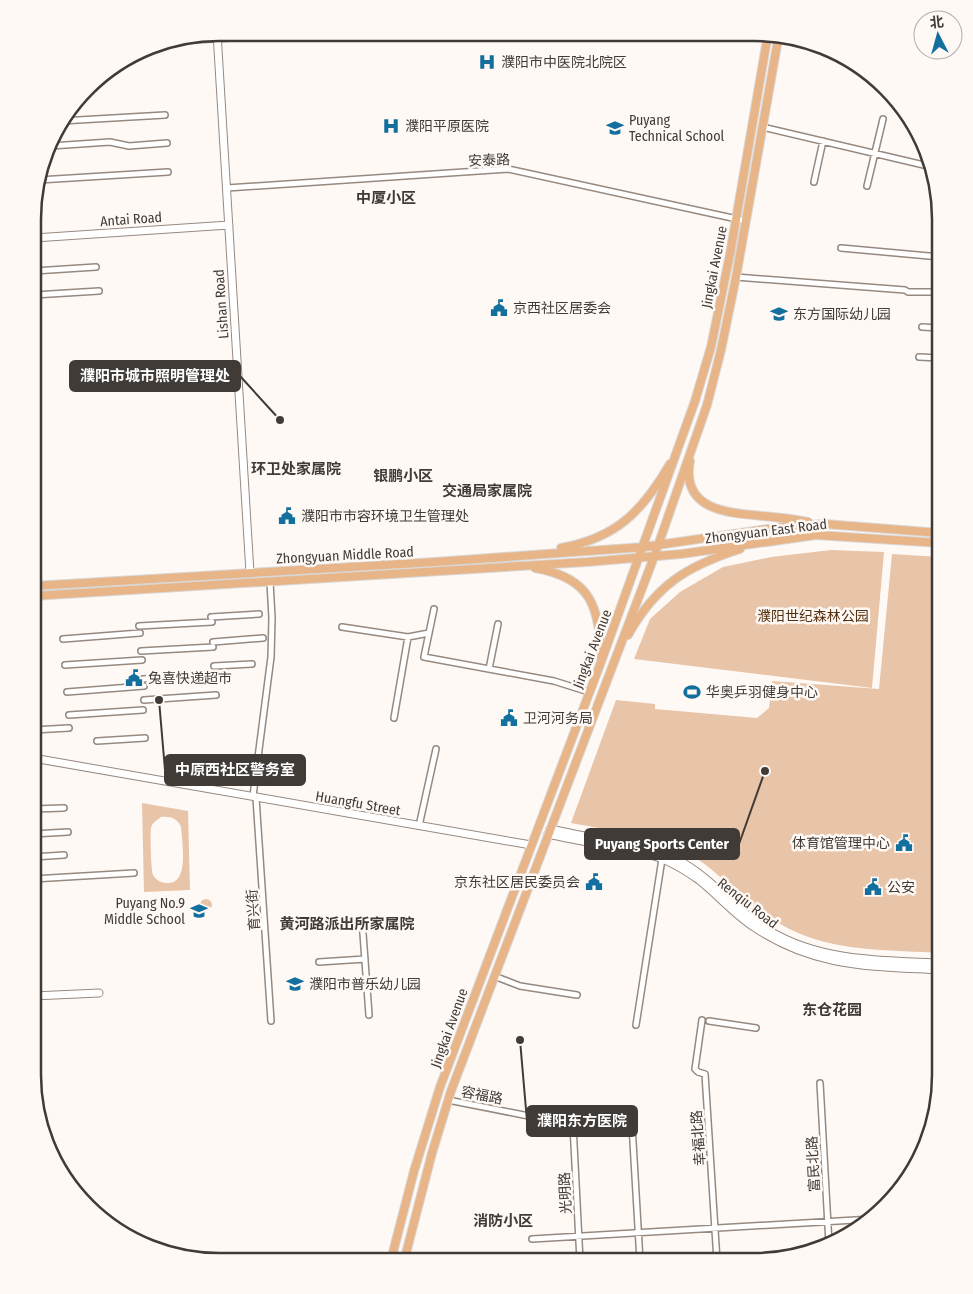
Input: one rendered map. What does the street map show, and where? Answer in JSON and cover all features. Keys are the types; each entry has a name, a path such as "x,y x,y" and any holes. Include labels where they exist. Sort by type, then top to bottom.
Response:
{"main road":[{"name":"Jingkai Avenue","path":"393,1253 414,1171 440,1087 644,547 702,380 713,338 736,219 767,42"},
{"name":"Jingkai Avenue","path":"406,1253 448,1100 654,557 698,432 715,376 736,277 777,43"},
{"path":"698,432 689,474 694,493 705,504 720,510 825,524"},
{"path":"512,556 570,547 611,532 644,502 660,482 680,445"},
{"name":"Zhongyuan East Road","path":"658,545 767,528 825,524 932,532"},
{"name":"Zhongyuan East Road","path":"654,557 825,534 932,542"},
{"path":"615,658 639,616 651,600 667,585 686,571 700,564 759,542"},
{"name":"Zhongyuan Middle Road","path":"41,586 658,545"},
{"name":"Zhongyuan Middle Road","path":"41,596 654,557"},
{"path":"518,566 562,575 587,595 593,604 600,626 601,662"}],"street":[{"name":"Lishan Road","path":"218,42 250,573"},
{"path":"71,120 165,115"},
{"path":"867,186 883,119"},
{"path":"762,127 923,165"},
{"path":"814,182 823,141"},
{"path":"58,145 110,142 124,146 167,143"},
{"name":"安泰路","path":"227,188 508,169 746,221"},
{"path":"46,180 168,172"},
{"name":"Antai Road","path":"41,238 229,225"},
{"path":"841,248 932,256"},
{"path":"41,270 96,266"},
{"path":"736,277 905,290 908,292 932,292"},
{"path":"41,295 99,291"},
{"path":"922,327 932,328"},
{"path":"919,356 932,357"},
{"name":"育兴街","path":"270,582 272,618 271,657 254,797 271,1021"},
{"path":"434,609 424,657 554,681 589,692"},
{"path":"139,626 259,614"},
{"path":"488,669 498,624"},
{"path":"342,626 408,637 429,633"},
{"path":"63,638 140,634"},
{"path":"394,718 408,637"},
{"path":"141,651 263,638"},
{"path":"65,665 142,660"},
{"path":"214,666 252,664"},
{"path":"143,679 215,674"},
{"path":"67,692 144,686"},
{"path":"144,700 216,695"},
{"path":"69,715 144,710"},
{"path":"41,730 69,728"},
{"path":"97,742 145,738"},
{"path":"419,826 436,749"},
{"name":"Huangfu Street","path":"41,759 531,845"},
{"path":"41,809 64,808"},
{"path":"41,834 68,832"},
{"name":"Renqiu Road","path":"549,832 662,859 700,880 734,912 754,927 795,949 836,962 887,968 932,970"},
{"name":"Renqiu Road","path":"549,832 645,847 668,854 704,876 756,923 777,935 815,950 839,957 932,963"},
{"path":"41,856 64,855"},
{"path":"636,1025 662,859"},
{"path":"41,879 134,873"},
{"path":"362,920 368,1014"},
{"path":"320,962 365,959"},
{"path":"494,976 520,986 577,995"},
{"path":"41,996 100,993"},
{"name":"幸福北路","path":"702,1020 695,1068 698,1072 705,1074 717,1253"},
{"path":"709,1021 756,1028"},
{"name":"富民北路","path":"820,1083 829,1236"},
{"name":"容福路","path":"448,1100 588,1127 632,1125 639,1233"},
{"name":"光明路","path":"573,1124 579,1253"},
{"path":"532,1239 857,1220"},
{"path":"639,1233 640,1253"}],"green space":[{"name":"濮阳世纪森林公园","path":"831,550 884,552 872,688 634,659 650,619 680,592 723,567 771,557"},
{"path":"892,554 932,556 932,953 850,947 833,944 798,933 771,919 747,901 705,864 680,850 634,835 571,823 616,700 655,704 655,709 757,718 769,708 772,681 879,689"},
{"path":"142,803 188,811 190,890 144,892","holes":["161,817 174,819 180,824 183,852 182,871 179,878 174,882 166,883 159,881 153,875 151,844 152,826"]},
{"path":"204,899 208,899 212,905 208,911 204,911 200,907 200,903"}],"place":[{"name":"濮阳市中医院北院区","path":"487,62"},
{"name":"濮阳平原医院","path":"391,126"},
{"name":"Puyang Technical School","path":"615,128"},
{"name":"京西社区居委会","path":"499,308"},
{"name":"东方国际幼儿园","path":"779,314"},
{"name":"濮阳市城市照明管理处","path":"280,420"},
{"name":"濮阳市市容环境卫生管理处","path":"287,516"},
{"name":"兔喜快递超市","path":"134,678"},
{"name":"华奥乒羽健身中心","path":"692,692"},
{"name":"中原西社区警务室","path":"159,700"},
{"name":"卫河河务局","path":"509,718"},
{"name":"Puyang Sports Center","path":"765,771"},
{"name":"体育馆管理中心","path":"904,843"},
{"name":"京东社区居民委员会","path":"594,882"},
{"name":"公安","path":"873,887"},
{"name":"Puyang No.9 Middle School","path":"199,911"},
{"name":"濮阳市普乐幼儿园","path":"295,984"},
{"name":"濮阳东方医院","path":"520,1040"}],"district":[{"name":"中厦小区","path":"386,198"},
{"name":"环卫处家属院","path":"296,469"},
{"name":"银鹏小区","path":"403,476"},
{"name":"交通局家属院","path":"487,491"},
{"name":"黄河路派出所家属院","path":"347,924"},
{"name":"东仓花园","path":"832,1010"},
{"name":"消防小区","path":"503,1221"}]}
